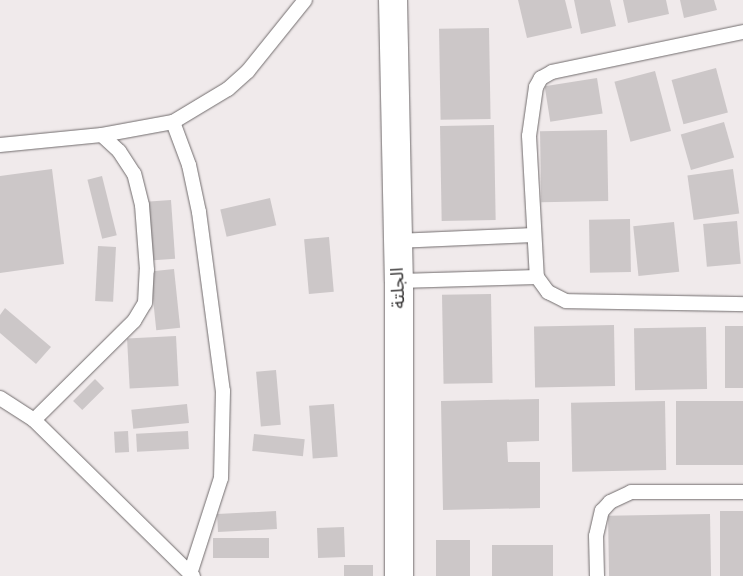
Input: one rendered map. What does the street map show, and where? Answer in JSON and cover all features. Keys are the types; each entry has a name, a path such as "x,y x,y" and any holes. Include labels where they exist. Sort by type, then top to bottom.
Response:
{"street":[{"name":"الجلتة","path":"393,0 396,241 399,281 399,576"}],"lane":[{"path":"0,145 102,135 173,122 228,89 248,71 305,0"},
{"path":"743,32 552,72 540,78 536,87 529,136 537,277 548,292 566,301 743,304"},
{"path":"0,398 34,420 191,575 221,478 223,391 199,212 189,165 173,122"},
{"path":"34,420 134,320 145,303 147,270 142,205 134,174 119,151 102,135"},
{"path":"396,241 534,234"},
{"path":"399,281 537,277"},
{"path":"597,576 596,536 602,511 610,502 631,492 743,492"}],"building":[{"path":"518,0 565,0 572,28 527,38"},
{"path":"574,0 610,0 616,26 581,34"},
{"path":"623,0 666,0 669,14 628,23"},
{"path":"680,0 714,0 717,10 684,18"},
{"path":"489,28 491,119 441,120 439,29"},
{"path":"716,68 728,112 683,124 672,80"},
{"path":"655,71 671,131 630,142 614,82"},
{"path":"597,78 603,114 550,122 545,86"},
{"path":"724,122 734,158 691,170 681,134"},
{"path":"494,125 496,220 442,221 440,126"},
{"path":"607,130 608,201 541,202 540,131"},
{"path":"52,169 64,264 0,273 0,176"},
{"path":"733,169 739,214 694,220 687,175"},
{"path":"102,176 117,235 102,239 87,180"},
{"path":"270,198 276,225 227,237 220,209"},
{"path":"171,200 175,259 150,261 146,202"},
{"path":"630,219 631,272 590,273 589,220"},
{"path":"737,221 741,264 707,267 703,224"},
{"path":"674,222 679,272 638,276 633,226"},
{"path":"329,237 334,292 309,294 304,239"},
{"path":"98,246 116,247 113,302 95,301"},
{"path":"174,269 180,328 156,330 150,272"},
{"path":"491,294 493,383 444,384 442,295"},
{"path":"5,308 51,347 36,364 0,333 0,315"},
{"path":"614,325 615,386 535,387 534,326"},
{"path":"725,326 743,326 743,388 725,388"},
{"path":"706,327 707,389 635,390 634,328"},
{"path":"176,336 179,386 130,388 127,339"},
{"path":"276,370 281,425 261,427 256,372"},
{"path":"95,379 104,388 82,410 73,401"},
{"path":"539,399 539,441 507,442 508,462 540,462 540,508 443,510 441,401"},
{"path":"665,401 666,470 572,472 571,403"},
{"path":"676,401 743,401 743,465 676,465"},
{"path":"187,404 189,423 133,429 131,410"},
{"path":"334,404 338,457 313,459 309,406"},
{"path":"128,431 129,452 115,453 114,432"},
{"path":"188,431 189,449 137,452 136,434"},
{"path":"254,434 305,439 303,456 252,451"},
{"path":"276,511 277,529 218,532 217,514"},
{"path":"720,511 743,511 743,576 720,576"},
{"path":"710,514 711,576 609,576 608,516"},
{"path":"344,527 345,557 318,558 317,528"},
{"path":"213,538 269,538 269,558 213,558"},
{"path":"436,540 470,540 470,576 436,576"},
{"path":"492,545 553,545 553,576 492,576"},
{"path":"344,565 373,565 373,576 344,576"}]}
